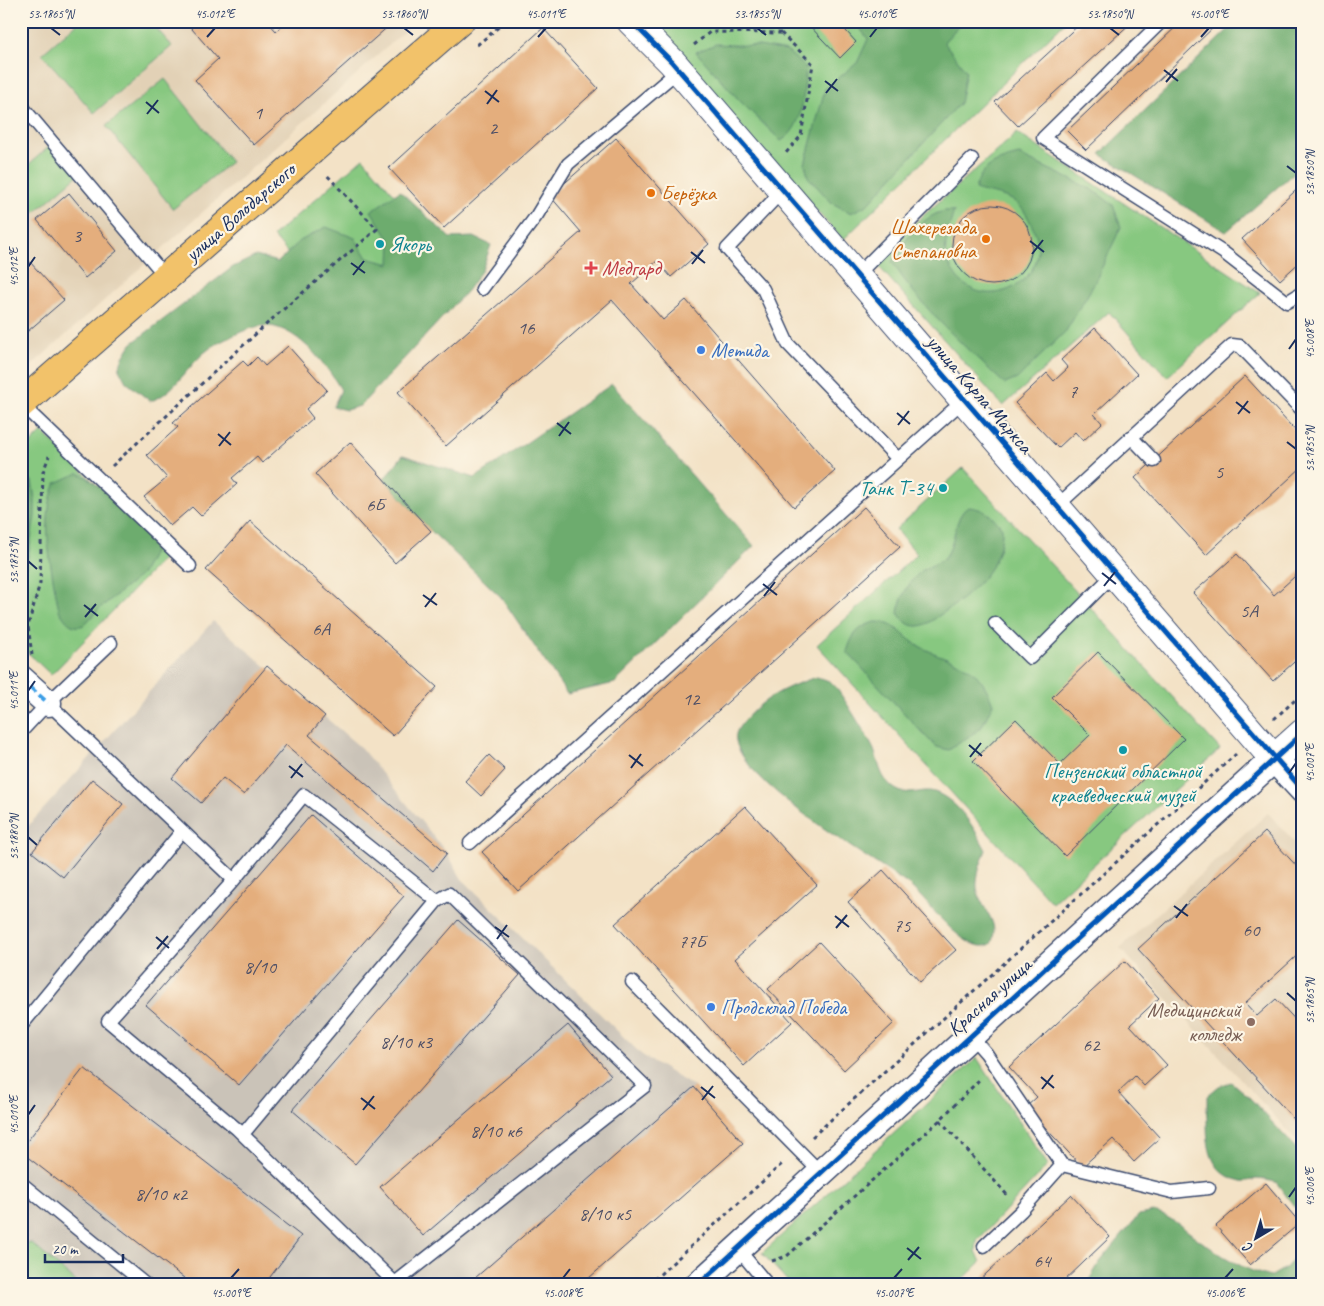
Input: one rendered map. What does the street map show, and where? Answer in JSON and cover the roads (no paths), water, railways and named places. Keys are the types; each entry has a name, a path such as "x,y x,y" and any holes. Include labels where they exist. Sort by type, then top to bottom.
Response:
{"main road":[{"name":"улица Володарского","path":"21,404 460,21"}],"street":[{"name":"улица Карла Маркса","path":"631,21 675,66 1254,736 1303,790"},
{"name":"Красная улица","path":"698,1285 746,1258 821,1173 978,1045 1303,733"}],"lane":[{"path":"1162,21 1043,138 1224,253 1287,302 1303,292"},
{"path":"482,290 537,215 568,164 675,66"},
{"path":"21,105 166,277"},
{"path":"856,276 972,159"},
{"path":"775,182 726,250 763,289 788,344 898,459"},
{"path":"1056,507 1232,345 1240,346 1303,411"},
{"path":"470,843 964,400"},
{"path":"21,404 190,566"},
{"path":"1132,437 1154,461"},
{"path":"995,623 1030,658 1114,574"},
{"path":"21,732 35,691 111,643"},
{"path":"35,691 234,880"},
{"path":"234,1127 395,1283 645,1086 449,894 437,901 243,1134 108,1021 234,880 304,795 437,901"},
{"path":"21,1026 182,831"},
{"path":"632,982 821,1173"},
{"path":"978,1045 1062,1165 1172,1192 1209,1188"},
{"path":"984,1246 1021,1212 1062,1165"},
{"path":"21,1182 146,1285"},
{"path":"746,1258 768,1285"}],"place":[{"name":"Берёзка","path":"651,193"},
{"name":"Шахерезада Степановна","path":"986,239"},
{"name":"Якорь","path":"380,244"},
{"name":"Медгард","path":"591,268"},
{"name":"Метида","path":"701,350"},
{"name":"Танк Т-34","path":"943,488"},
{"name":"Пензенский областной краеведческий музей","path":"1123,750"},
{"name":"Продсклад Победа","path":"711,1007"},
{"name":"Медицинский колледж","path":"1251,1022"}]}
